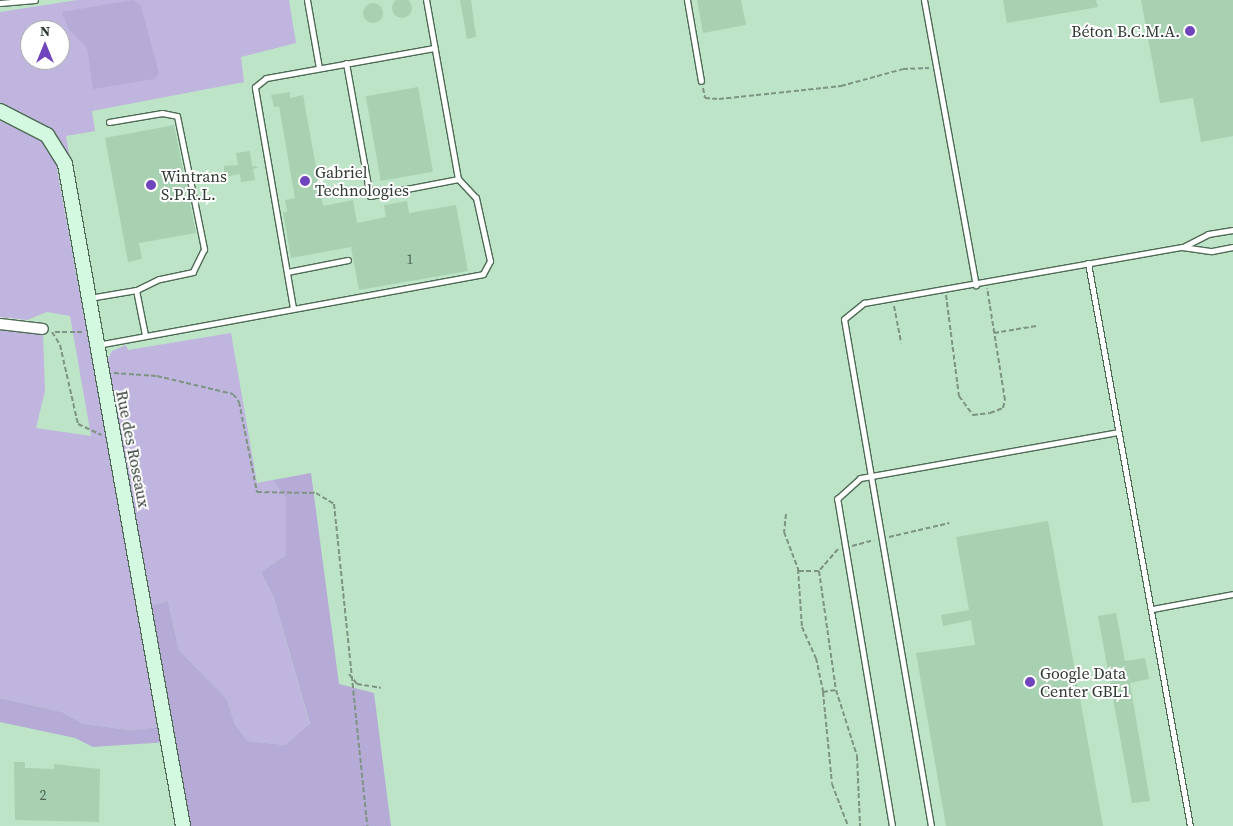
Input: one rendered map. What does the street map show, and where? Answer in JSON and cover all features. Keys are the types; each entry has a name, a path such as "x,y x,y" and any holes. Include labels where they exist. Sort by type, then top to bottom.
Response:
{"street":[{"name":"Rue des Roseaux","path":"0,111 40,131 58,148 65,164 183,826"},
{"path":"0,324 43,329"}],"lane":[{"path":"1,3 35,0"},
{"path":"307,0 319,68"},
{"path":"97,345 489,270 476,198 458,179 426,0"},
{"path":"687,0 701,80"},
{"path":"924,0 976,285"},
{"path":"293,308 255,87 266,78 434,48"},
{"path":"346,63 370,196 458,179"},
{"path":"89,298 136,290 159,279 193,272 204,249 177,116 162,113 109,122"},
{"path":"931,826 868,476 844,319 860,305 1182,247 1208,234 1233,230"},
{"path":"1182,247 1212,251 1233,247"},
{"path":"287,272 348,260"},
{"path":"1088,264 1190,826"},
{"path":"136,290 145,335"},
{"path":"892,826 836,510 842,492 868,476 1118,432"},
{"path":"1152,609 1233,594"}],"path":[{"path":"701,80 705,98 719,99 841,86 903,69 937,69"},
{"path":"945,290 958,396 973,415 1004,408 986,283"},
{"path":"893,298 901,343"},
{"path":"43,329 55,332 81,333 94,326"},
{"path":"994,333 1036,326"},
{"path":"55,332 78,424 97,436 114,436"},
{"path":"101,372 157,376 233,394 239,402 257,492 316,493 334,504 349,674 367,826"},
{"path":"786,514 784,532 799,571 802,627 816,658 823,692 832,784 848,826"},
{"path":"799,571 819,571"},
{"path":"349,674 357,684 381,688"},
{"path":"823,692 836,690"}],"shaded area":[{"path":"0,0 1233,0 1233,826 0,826 0,491 43,329 27,320 0,317"},
{"path":"77,0 289,0 296,43 241,57 244,82 92,111 95,131 66,136 71,164 51,132 0,106 0,12"},
{"path":"133,0 141,6 159,73 154,79 93,89 87,48 70,31 70,20 65,20 62,12"},
{"path":"0,121 39,138 55,158 159,727 130,730 84,724 62,712 0,698 0,329 43,334 45,391 36,428 91,436 70,316 47,312 27,320 0,317"},
{"path":"231,333 257,483 273,480 286,498 286,555 261,572 274,598 310,725 285,745 248,741 235,725 227,699 179,650 168,601 148,606 106,363 112,351 126,345 128,350"},
{"path":"311,473 339,684 374,693 391,826 183,826 168,742 93,747 75,738 0,722 0,698 62,712 84,724 130,730 159,727 148,606 168,601 179,650 227,699 235,725 248,741 285,745 310,724 274,598 261,572 286,555 286,498 273,480"}],"building":[{"path":"402,-2 409,1 412,8 409,15 402,18 395,15 392,8 395,1"},
{"path":"460,0 471,0 476,37 467,39"},
{"path":"697,0 741,0 746,25 703,33"},
{"path":"1003,0 1096,0 1098,7 1007,23"},
{"name":"Béton B.C.M.A.","path":"1141,0 1233,0 1233,136 1201,142 1193,98 1160,103"},
{"path":"373,3 380,6 383,13 380,20 373,23 366,20 363,13 366,6"},
{"path":"418,87 433,172 381,181 366,96"},
{"path":"290,92 290,98 303,95 323,206 353,200 357,223 386,217 384,205 407,201 409,213 456,205 468,271 359,290 351,247 291,258 283,212 287,212 285,200 295,198 279,106 274,107 271,95"},
{"name":"Wintrans S.P.R.L.","path":"174,125 196,233 139,243 142,259 128,262 105,138"},
{"path":"250,151 252,166 259,167 253,169 255,180 241,182 240,174 224,177 224,166 238,165 236,153"},
{"name":"Google Data Center GBL1","path":"1048,521 1103,826 946,826 916,653 975,645 971,620 943,626 941,615 969,610 956,537"},
{"path":"1116,613 1125,661 1145,658 1149,679 1130,683 1150,801 1132,803 1098,616"},
{"path":"14,762 25,762 25,768 54,769 54,764 100,769 99,822 15,820"}],"place":[{"name":"Béton B.C.M.A.","path":"1190,31"},
{"name":"Gabriel Technologies","path":"305,181"},
{"name":"Wintrans S.P.R.L.","path":"151,185"},
{"name":"Google Data Center GBL1","path":"1030,682"}]}
